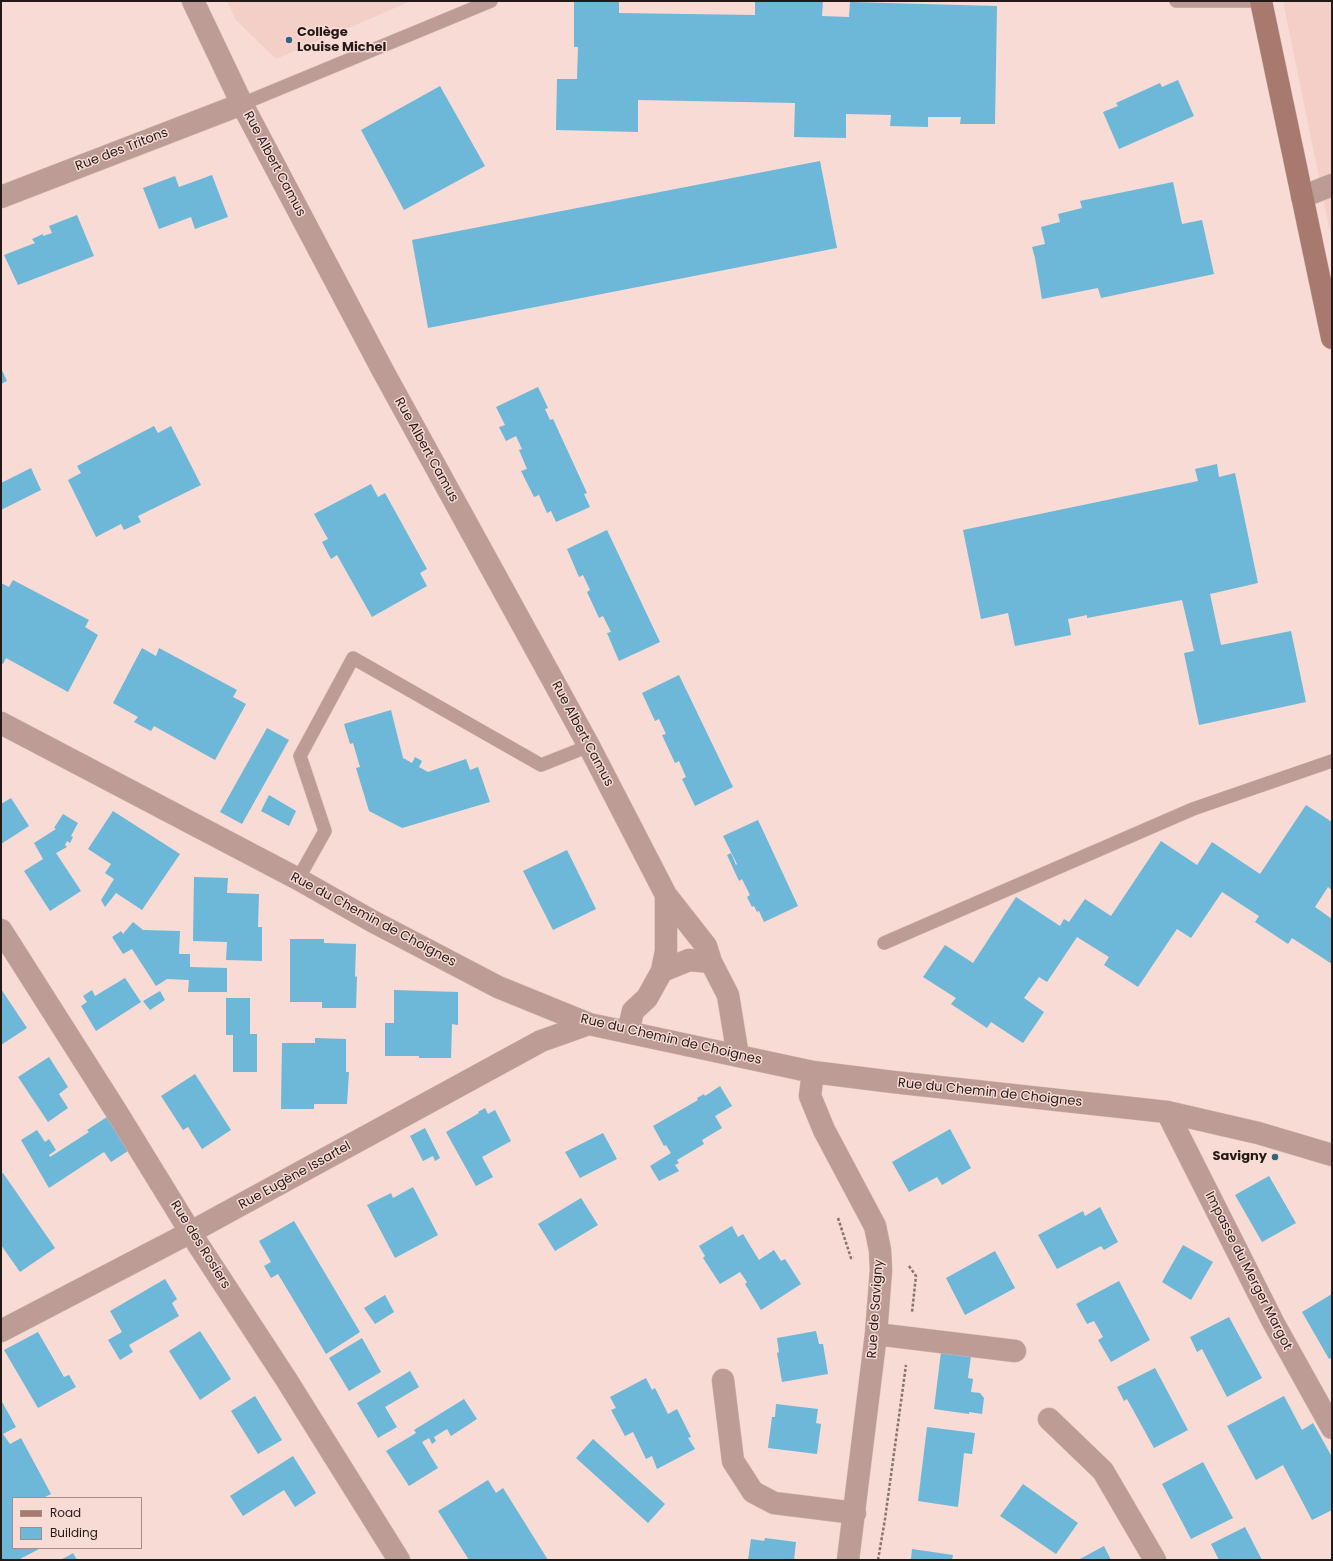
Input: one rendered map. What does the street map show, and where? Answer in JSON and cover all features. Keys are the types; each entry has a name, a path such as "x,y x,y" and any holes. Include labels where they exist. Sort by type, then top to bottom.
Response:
{"street":[{"name":"Rue Albert Camus","path":"193,1 242,104 383,371 589,746 666,895 706,946 711,962 728,995 738,1056"},
{"path":"1261,1 1332,338"},
{"name":"Rue des Tritons","path":"1,197 242,104"},
{"path":"1302,197 1332,185"},
{"name":"Rue du Chemin de Choignes","path":"1,723 298,879 372,921 498,987 589,1024 813,1072 1167,1112 1258,1133 1332,1155"},
{"path":"628,1032 632,1011 647,998 662,971 666,951 666,895"},
{"name":"Rue des Rosiers","path":"1,930 399,1560"},
{"path":"662,971 689,960 711,962"},
{"name":"Rue Eugène Issartel","path":"2,1328 191,1232 541,1041 589,1024"},
{"name":"Rue de Savigny","path":"813,1072 810,1096 824,1130 875,1226 880,1250 881,1270 876,1334 848,1560"},
{"name":"Impasse du Merger Margot","path":"1167,1112 1274,1322 1331,1425"},
{"path":"876,1334 1015,1351"},
{"path":"723,1380 733,1461 752,1492 774,1503 855,1513"},
{"path":"1050,1419 1103,1471 1155,1560"}],"lane":[{"path":"242,104 491,1"},
{"path":"1176,1 1261,1"},
{"path":"298,879 325,831 300,756 353,658 541,765 589,746"},
{"path":"884,943 1193,809 1332,761"}],"path":[{"path":"878,1560 910,1337 916,1276 908,1264"}],"shaded area":[{"name":"Collège Louise Michel","path":"227,1 411,1 276,59 236,20"},
{"path":"1283,1 1332,1 1332,241"}],"building":[{"path":"574,1 619,1 619,13 755,15 755,1 823,1 822,16 849,17 850,2 997,6 995,124 960,124 961,117 928,117 928,127 890,126 891,115 846,114 846,138 794,137 795,103 638,100 638,132 556,130 557,79 577,79 578,47 574,47"},
{"path":"1178,80 1194,116 1119,149 1103,112 1118,106 1116,103 1160,83 1162,87"},
{"path":"440,86 485,166 404,210 361,130"},
{"path":"820,161 837,248 428,328 412,240"},
{"path":"212,175 228,217 195,229 191,217 159,229 143,188 175,176 179,187"},
{"path":"1173,182 1182,224 1202,220 1214,274 1101,298 1098,288 1042,299 1032,247 1045,244 1041,227 1060,222 1058,214 1082,208 1080,201"},
{"path":"77,215 94,256 18,285 4,255 35,243 32,239 43,234 43,236 52,233 49,226"},
{"path":"1,368 7,381 1,384"},
{"path":"538,387 548,408 545,409 550,420 553,419 587,493 584,494 590,507 556,522 551,511 547,513 539,495 534,497 521,471 527,469 519,450 522,449 516,436 506,441 499,427 505,425 496,407"},
{"path":"154,426 158,433 171,426 201,485 138,516 141,522 124,530 121,524 96,537 68,480 81,473 77,466"},
{"path":"1217,464 1219,477 1235,473 1258,583 1210,594 1221,645 1291,631 1306,702 1199,725 1184,653 1194,651 1182,600 1087,618 1087,615 1068,619 1071,635 1015,646 1008,613 981,619 963,530 1198,481 1195,469"},
{"path":"31,468 41,490 1,510 1,483"},
{"path":"371,484 378,497 385,493 427,569 420,573 427,586 372,617 337,555 331,559 322,542 328,539 314,514"},
{"path":"607,530 660,642 619,661 607,633 611,632 603,616 599,618 587,592 590,590 583,575 579,577 567,549"},
{"path":"13,580 89,620 85,627 98,635 68,692 6,658 3,664 1,663 1,583 9,587"},
{"path":"142,648 156,656 159,648 237,690 233,697 246,704 215,760 154,726 151,731 134,722 138,717 113,703"},
{"path":"679,675 733,787 695,806 682,779 686,777 679,761 675,763 662,735 666,734 659,719 655,721 642,693"},
{"path":"391,710 403,758 412,763 415,757 422,761 419,767 428,772 466,759 470,770 478,767 490,802 402,828 369,811 356,768 360,767 353,743 350,744 344,724"},
{"path":"267,728 289,740 242,824 220,812"},
{"path":"269,795 296,811 289,826 261,811"},
{"path":"11,798 29,826 1,844 1,804"},
{"path":"1306,805 1332,822 1332,890 1328,887 1315,907 1332,919 1332,964 1292,938 1288,944 1255,922 1259,916 1222,892 1191,938 1177,929 1138,987 1104,965 1109,957 1077,937 1047,982 1039,977 1024,998 1044,1012 1023,1043 991,1022 987,1028 951,1004 956,998 923,977 945,945 973,963 1016,897 1060,926 1064,919 1069,922 1085,899 1111,916 1161,841 1197,865 1212,842 1260,874"},
{"path":"113,811 180,854 142,910 116,893 105,907 101,900 114,879 105,873 111,864 88,849"},
{"path":"63,814 78,823 71,836 73,837 70,843 67,841 65,845 67,847 56,853 81,891 50,911 24,871 43,859 34,843 56,829 54,828"},
{"path":"758,820 798,906 764,922 759,911 757,912 754,906 752,907 747,897 750,895 742,879 739,881 727,855 731,853 736,865 737,864 723,836"},
{"path":"567,850 596,909 553,930 523,871"},
{"path":"194,877 228,878 227,893 259,894 258,927 262,927 262,961 226,960 227,942 193,941"},
{"path":"133,922 143,930 180,931 179,954 190,954 190,967 227,968 227,992 188,992 189,980 167,979 156,986 132,949 123,954 112,937 121,931 123,934"},
{"path":"290,939 324,939 324,943 356,944 356,1008 322,1008 322,1002 290,1002"},
{"path":"125,978 141,1002 96,1031 81,1006 87,1002 83,996 92,990 95,996"},
{"path":"1,989 27,1028 1,1045"},
{"path":"394,990 458,992 458,1025 452,1024 451,1058 385,1056 385,1023 394,1023"},
{"path":"160,991 165,1000 150,1010 143,1001"},
{"path":"226,998 250,998 250,1034 257,1034 257,1072 233,1072 233,1035 226,1035"},
{"path":"315,1038 346,1039 346,1072 349,1072 347,1104 314,1104 314,1109 281,1109 282,1043 315,1043"},
{"path":"49,1057 68,1087 59,1094 68,1108 48,1122 18,1077"},
{"path":"195,1074 231,1130 202,1149 188,1127 183,1130 161,1096"},
{"path":"720,1086 732,1106 715,1116 722,1128 702,1140 704,1144 677,1160 679,1163 675,1165 679,1171 659,1181 650,1166 671,1153 666,1145 664,1146 653,1126 698,1100 697,1098 704,1094 705,1096"},
{"path":"485,1108 488,1114 495,1110 511,1141 482,1157 493,1177 476,1186 446,1132"},
{"path":"107,1117 128,1151 111,1162 104,1152 49,1188 21,1140 37,1130 45,1142 49,1139 56,1150 49,1155 50,1157 89,1132 87,1130"},
{"path":"425,1128 440,1158 435,1161 433,1156 423,1161 410,1136"},
{"path":"950,1129 971,1168 942,1185 937,1177 909,1192 892,1162"},
{"path":"603,1133 617,1159 580,1178 565,1152"},
{"path":"3,1173 55,1248 20,1272 1,1245 1,1174"},
{"path":"1269,1176 1296,1223 1262,1242 1235,1195"},
{"path":"413,1187 438,1235 395,1258 367,1205 391,1193 393,1198"},
{"path":"581,1198 598,1225 555,1251 538,1224"},
{"path":"1100,1207 1118,1242 1104,1250 1101,1246 1057,1269 1038,1235 1083,1211 1085,1216"},
{"path":"294,1221 360,1332 326,1354 278,1274 271,1278 264,1266 271,1262 259,1241"},
{"path":"732,1226 738,1237 743,1234 759,1260 774,1250 781,1261 785,1259 801,1284 761,1310 745,1284 747,1282 740,1272 720,1284 703,1258 705,1256 699,1246"},
{"path":"1183,1245 1213,1262 1191,1300 1162,1282"},
{"path":"995,1251 1015,1288 965,1315 946,1278"},
{"path":"165,1279 177,1299 172,1303 179,1316 129,1345 133,1352 120,1360 108,1340 122,1332 110,1311"},
{"path":"1119,1281 1150,1340 1111,1362 1098,1340 1103,1337 1094,1321 1087,1324 1076,1304"},
{"path":"1332,1294 1332,1358 1329,1359 1302,1312"},
{"path":"385,1295 394,1312 375,1324 364,1308"},
{"path":"1229,1317 1262,1378 1227,1397 1202,1349 1197,1352 1190,1337"},
{"path":"200,1331 231,1379 200,1400 169,1351"},
{"path":"816,1331 819,1344 823,1344 828,1374 782,1382 777,1353 779,1352 777,1338"},
{"path":"38,1332 64,1377 69,1375 76,1387 38,1408 4,1350"},
{"path":"362,1338 381,1372 349,1391 329,1358"},
{"path":"941,1352 971,1356 968,1378 973,1379 971,1392 980,1393 984,1398 982,1414 969,1412 969,1414 934,1409"},
{"path":"1155,1368 1188,1430 1154,1448 1127,1399 1124,1401 1117,1387"},
{"path":"410,1371 419,1387 385,1407 397,1427 378,1438 357,1403"},
{"path":"646,1378 652,1390 655,1388 668,1414 677,1409 691,1437 688,1438 695,1449 657,1469 652,1456 646,1459 633,1432 625,1436 611,1410 616,1408 610,1397"},
{"path":"255,1396 282,1440 258,1454 231,1411"},
{"path":"1284,1396 1302,1430 1313,1423 1332,1457 1332,1510 1312,1520 1283,1465 1256,1480 1227,1426"},
{"path":"464,1399 477,1419 451,1436 447,1429 434,1437 436,1441 432,1444 429,1438 422,1442 438,1468 409,1486 386,1451 416,1433 414,1430"},
{"path":"1,1400 16,1427 3,1434 10,1444 21,1438 51,1494 45,1497 12,1497 12,1549 39,1549 18,1560 1,1560"},
{"path":"776,1404 818,1409 816,1423 821,1424 817,1454 768,1448 772,1417 775,1417"},
{"path":"927,1427 975,1433 972,1454 964,1453 958,1507 918,1501"},
{"path":"593,1439 665,1504 648,1523 576,1458"},
{"path":"293,1456 316,1493 295,1507 284,1490 243,1516 230,1496"},
{"path":"1203,1462 1233,1518 1191,1539 1162,1484"},
{"path":"488,1480 496,1493 503,1488 548,1560 469,1560 438,1511"},
{"path":"1023,1484 1078,1523 1056,1554 1000,1516"},
{"path":"1245,1527 1262,1560 1219,1560 1211,1544"},
{"path":"765,1538 796,1542 794,1560 748,1560 751,1539 764,1541"},
{"path":"1104,1546 1111,1560 1078,1560"},
{"path":"912,1549 953,1555 952,1560 911,1560"},
{"path":"73,1553 77,1560 60,1560 68,1556"}],"place":[{"name":"Collège Louise Michel","path":"289,40"},
{"name":"Savigny","path":"1275,1157"}]}
